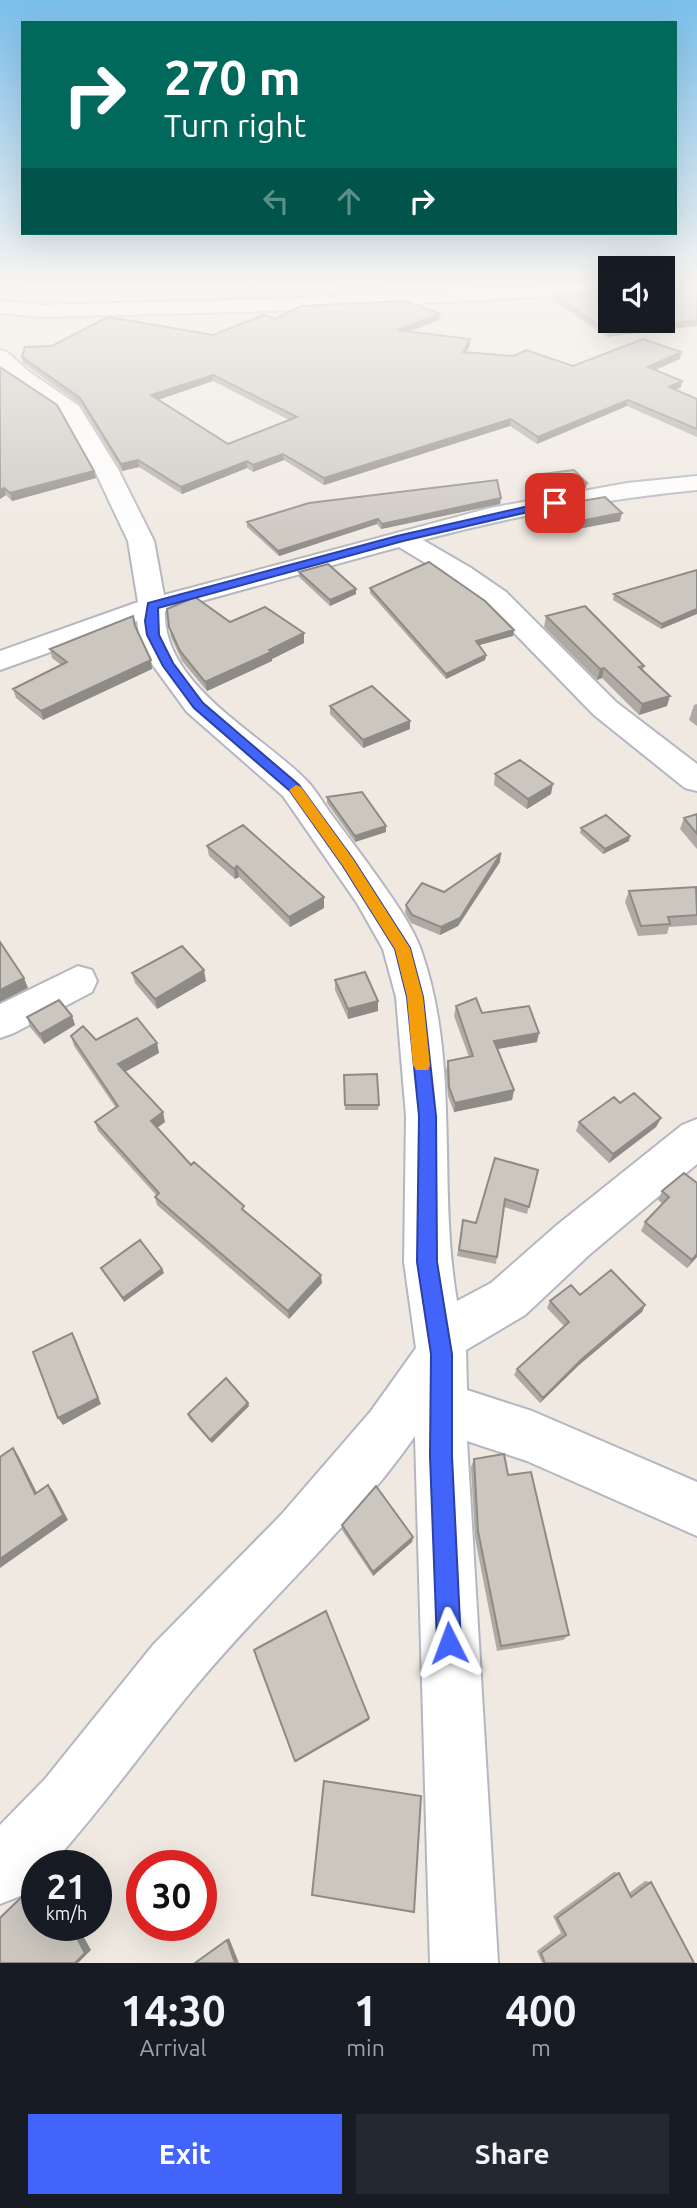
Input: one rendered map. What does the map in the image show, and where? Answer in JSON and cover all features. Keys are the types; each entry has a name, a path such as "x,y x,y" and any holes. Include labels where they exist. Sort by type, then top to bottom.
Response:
{"street":[{"path":"12,377 68,406 106,469 141,541 152,606 153,635 167,664 198,705 295,788 363,885 402,948 415,997 428,1116 427,1262 440,1366 441,1470 464,1963"},
{"path":"0,661 152,606 401,538 531,507 627,490 697,483"},
{"path":"401,538 450,566 496,598 544,643 593,696 641,740 697,780"},
{"path":"0,1022 78,981"},
{"path":"0,1872 67,1801 174,1666 300,1534 440,1366 573,1240 697,1139"},
{"path":"440,1366 532,1437 697,1509"}],"building":[{"path":"0,377 14,377 57,405 94,471 10,493 4,488 0,490"},
{"path":"50,377 208,377 151,395 228,444 297,417 216,377 671,377 682,381 669,387 697,399 697,429 628,400 538,437 511,419 324,478 283,454 253,465 247,461 181,487 138,460 121,464 80,398"},
{"path":"574,470 587,483 546,490 541,474"},
{"path":"497,480 501,498 382,524 378,519 278,551 247,522 309,503"},
{"path":"605,497 622,513 558,525 552,506"},
{"path":"429,562 485,601 514,630 476,641 486,655 446,674 370,588"},
{"path":"328,564 356,589 330,600 299,572"},
{"path":"697,570 697,609 662,624 614,594"},
{"path":"195,597 230,622 265,607 304,633 269,650 271,652 205,682 180,651 169,627 167,609"},
{"path":"585,606 644,666 639,667 670,696 642,704 604,668 600,669 546,616"},
{"path":"133,616 151,660 41,711 13,689 67,662 50,649"},
{"path":"372,686 410,721 363,740 330,706"},
{"path":"520,760 553,784 528,799 495,774"},
{"path":"362,792 386,826 355,836 327,797"},
{"path":"697,814 697,834 684,818"},
{"path":"606,815 630,836 605,849 581,828"},
{"path":"243,825 324,897 289,917 237,866 234,869 207,846"},
{"path":"501,853 460,918 441,927 412,915 406,905 422,883 444,892"},
{"path":"696,887 697,915 668,917 670,924 641,926 629,891"},
{"path":"0,942 24,978 0,990"},
{"path":"182,946 204,970 155,999 132,973"},
{"path":"365,972 378,1001 348,1009 335,980"},
{"path":"476,998 482,1013 529,1006 539,1033 494,1041 514,1090 455,1103 449,1087 448,1061 473,1056 456,1006"},
{"path":"59,1000 72,1016 40,1034 27,1017"},
{"path":"137,1018 157,1043 118,1064 163,1112 151,1121 191,1165 194,1162 244,1206 242,1209 321,1275 288,1311 155,1197 159,1193 95,1122 118,1106 71,1036 83,1026 96,1040"},
{"path":"377,1074 379,1105 345,1105 344,1075"},
{"path":"634,1093 661,1118 613,1154 579,1122 614,1097 620,1103"},
{"path":"495,1158 538,1170 529,1207 505,1199 497,1257 459,1250 463,1220 476,1223"},
{"path":"684,1173 697,1183 697,1254 692,1260 645,1222 669,1197 662,1191"},
{"path":"140,1240 162,1269 123,1298 101,1268"},
{"path":"611,1270 645,1305 582,1359 543,1398 517,1369 569,1322 550,1301 571,1285 580,1295"},
{"path":"72,1333 98,1398 58,1418 33,1352"},
{"path":"226,1378 248,1403 210,1440 188,1414"},
{"path":"13,1448 35,1494 48,1485 63,1515 0,1559 0,1457"},
{"path":"504,1454 508,1475 531,1472 569,1635 501,1646 478,1531 474,1459"},
{"path":"376,1486 413,1537 373,1572 342,1525"},
{"path":"326,1611 369,1718 295,1761 254,1650"},
{"path":"324,1781 421,1796 414,1912 312,1895"},
{"path":"619,1873 631,1897 651,1882 694,1963 545,1963 541,1953 566,1935 557,1918"},
{"path":"21,1898 21,1941 79,1941 85,1953 75,1963 0,1963 0,1918"},
{"path":"227,1940 235,1963 195,1963"}],"slow traffic":[{"path":"296,790 370,894 402,948 415,997 422,1065"}],"route":[{"path":"449,1643 441,1456 442,1354 427,1262 428,1116 415,997 402,948 370,894 295,788 253,749 198,705 167,664 153,635 152,606 401,538 555,503"}]}
